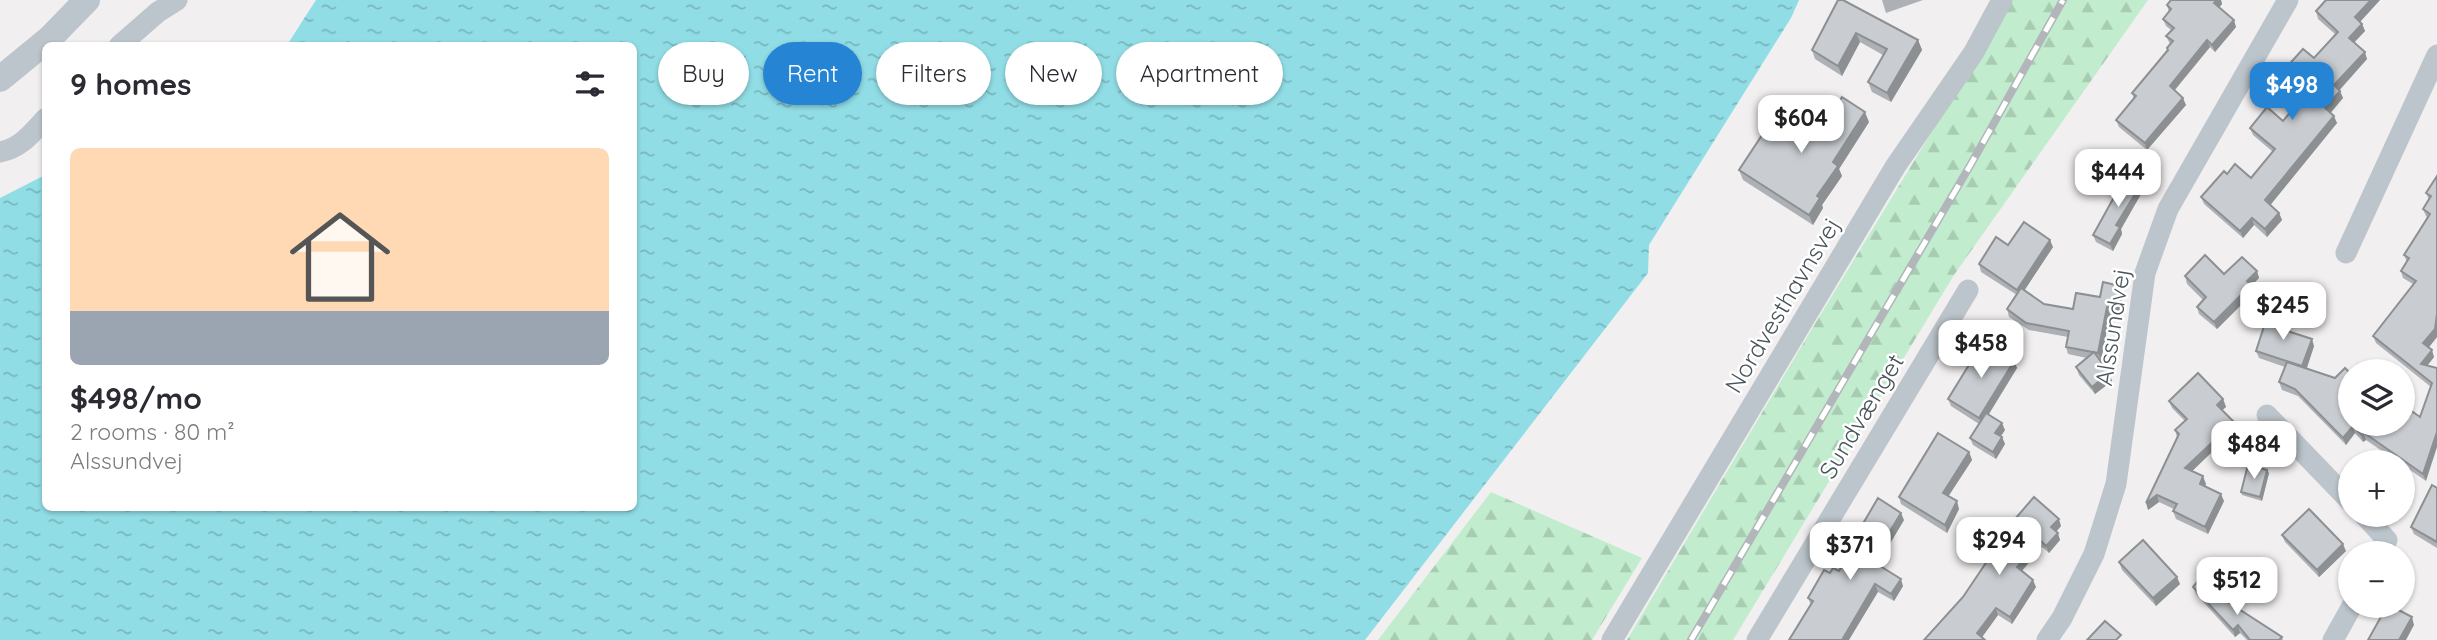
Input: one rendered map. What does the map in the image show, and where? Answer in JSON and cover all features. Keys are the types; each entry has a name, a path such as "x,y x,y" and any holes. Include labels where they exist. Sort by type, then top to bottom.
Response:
{"street":[{"path":"45,42 87,0"},
{"path":"124,42 158,12 177,0"},
{"name":"Nordvesthavnsvej","path":"1612,640 1895,167 1974,52 2002,0"},
{"name":"Alssundvej","path":"2047,640 2062,618 2094,554 2116,484 2144,273 2168,209 2288,0"},
{"path":"0,79 42,45"},
{"path":"2346,253 2437,55"},
{"path":"0,152 24,141 42,122"},
{"name":"Sundvænget","path":"1757,640 1968,290"},
{"path":"2267,415 2338,489"},
{"path":"2375,527 2386,541"},
{"path":"2333,640 2345,618"}],"green space":[{"path":"2012,0 2148,0 1954,275 1733,640 1627,640 1810,332"},
{"path":"1491,492 1642,558 1592,640 1378,640"}],"water":[{"path":"316,0 1799,0 1791,18 1649,245 1648,273 1365,640 0,640 0,198 42,177 42,511 637,511 637,42 289,42"}],"building":[{"path":"1838,0 1843,0 1918,40 1887,93 1868,82 1887,49 1856,33 1838,66 1812,50"},
{"path":"2171,0 2217,0 2214,3 2234,20 2212,45 2207,40 2170,86 2183,98 2145,143 2116,120 2136,96 2132,93 2173,41 2166,36 2174,28 2163,19 2171,9 2167,5"},
{"path":"2326,0 2371,0 2355,17 2362,24 2349,38 2365,52 2334,85 2340,91 2325,108 2334,116 2265,200 2279,213 2265,229 2252,218 2240,231 2201,197 2224,171 2227,174 2235,164 2251,178 2275,149 2250,128 2267,107 2283,121 2309,90 2284,70 2303,49 2314,58 2338,32 2316,11"},
{"path":"1842,97 1865,112 1833,162 1838,166 1817,196 1820,198 1809,215 1739,170 1772,120 1783,128 1794,111 1822,129"},
{"path":"2128,172 2143,181 2116,225 2120,227 2110,244 2093,235"},
{"path":"2437,176 2437,314 2435,329 2423,343 2432,350 2421,364 2437,368 2437,432 2423,474 2415,468 2415,450 2389,450 2369,436 2415,436 2415,413 2420,417 2432,383 2415,369 2415,359 2402,359 2373,336 2416,281 2401,271 2409,258 2404,255 2430,214 2423,209 2431,196 2426,193"},
{"path":"2024,222 2050,240 2017,290 1979,264 1996,237 2008,245"},
{"path":"2205,255 2224,274 2242,257 2257,271 2247,281 2251,285 2214,322 2197,307 2206,297 2185,276"},
{"path":"2103,282 2120,286 2116,309 2107,307 2098,353 2066,347 2069,331 2026,323 2007,309 2021,288 2044,304 2073,309 2076,293 2100,297"},
{"path":"2268,314 2287,320 2284,330 2312,339 2302,366 2256,351"},
{"path":"1983,342 2014,361 1979,418 1948,399"},
{"path":"2094,352 2109,373 2092,387 2076,367"},
{"path":"2287,362 2335,378 2338,375 2338,433 2295,389 2279,382"},
{"path":"2198,373 2223,399 2217,405 2234,422 2185,468 2203,476 2200,484 2221,494 2205,527 2173,511 2177,504 2157,495 2146,503 2179,434 2175,430 2187,419 2169,401"},
{"path":"1986,413 2002,423 1995,433 2002,437 1993,452 1970,438"},
{"path":"1938,433 1969,452 1943,493 1957,501 1945,525 1899,497"},
{"path":"2248,465 2267,470 2260,497 2241,492"},
{"path":"2432,485 2437,488 2437,542 2411,527 2415,527 2415,519"},
{"path":"2034,497 2059,519 2051,527 2058,533 2046,546 2040,540 2017,567 2033,580 2010,617 1996,608 1977,633 1985,640 1924,640 1963,597 2004,536 2002,534"},
{"path":"1878,498 1901,513 1872,561 1901,579 1891,594 1875,584 1842,640 1789,640 1813,601 1808,598 1824,570 1830,573 1833,568 1839,571 1864,529 1861,527"},
{"path":"2309,509 2340,541 2338,549 2317,570 2282,535"},
{"path":"2143,540 2177,577 2153,598 2119,562"},
{"path":"2197,582 2282,637 2279,640 2250,640 2238,625 2233,630 2193,587"},
{"path":"2380,618 2411,618 2399,640 2368,640"},
{"path":"2105,621 2121,635 2116,640 2087,640"}],"railway":[{"path":"1691,640 1971,164 2063,0"}]}
